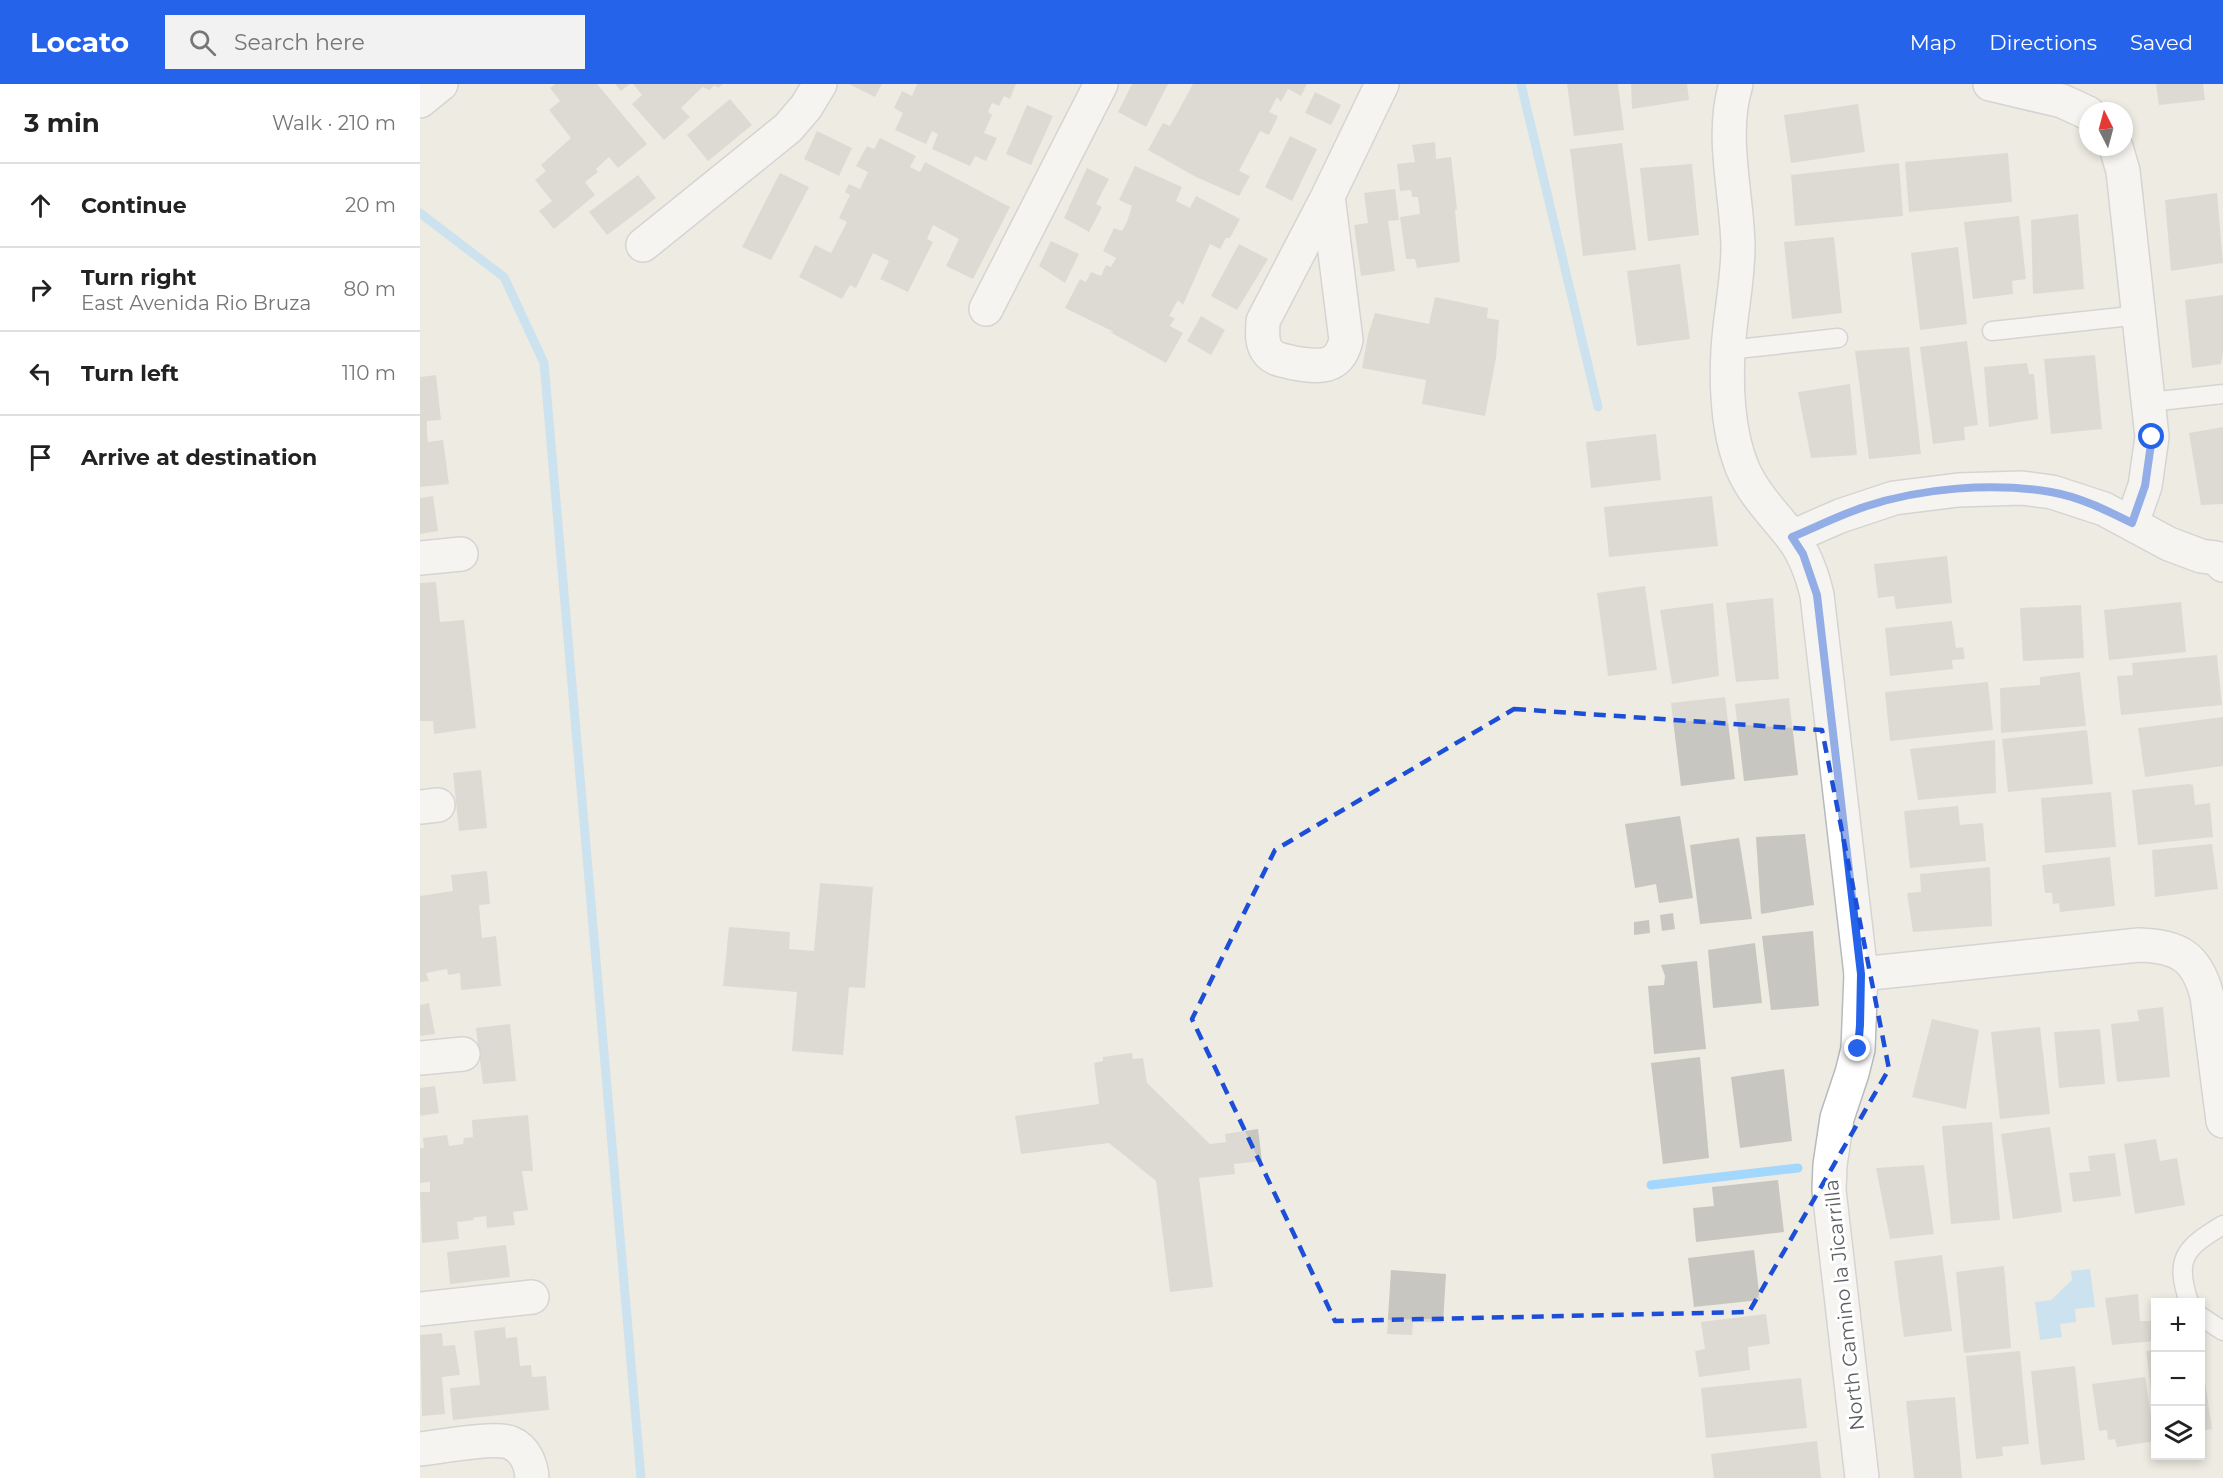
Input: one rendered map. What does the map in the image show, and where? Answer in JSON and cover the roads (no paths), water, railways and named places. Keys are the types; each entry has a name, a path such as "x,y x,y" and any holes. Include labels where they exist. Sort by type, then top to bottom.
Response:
{"street":[{"path":"420,101 441,84"},
{"path":"643,245 788,128 806,107 820,84"},
{"path":"986,309 1101,84"},
{"path":"1328,196 1382,84"},
{"name":"North Camino la Jicarrilla","path":"1736,84 1731,101 1729,123 1736,211 1737,277 1728,350 1729,400 1735,445 1749,484 1803,554 1817,595 1861,974 1858,1049 1837,1118 1829,1190 1862,1478"},
{"path":"1990,84 2062,101 2079,109"},
{"path":"2119,156 2123,171 2150,402 2152,437 2145,486 2132,523"},
{"path":"1792,537 1840,516 1894,498 1924,493 2022,488 2052,492 2104,508 2185,551 2221,559"},
{"path":"420,558 461,554"},
{"path":"1861,974 2139,945 2169,948 2183,954 2195,965 2203,979 2223,1121"},
{"path":"420,1058 463,1054"},
{"path":"420,1309 532,1297"},
{"path":"420,1449 497,1441 510,1443 522,1450 529,1461 532,1478"}],"lane":[{"path":"1992,332 2140,315"},
{"path":"1728,350 1838,338"},
{"path":"2150,402 2223,394"},
{"path":"2188,1298 2182,1282 2182,1262 2192,1247 2223,1225"},
{"path":"2205,1319 2223,1331"}],"water":[{"path":"2090,1269 2095,1307 2075,1309 2076,1322 2060,1324 2062,1337 2040,1340 2035,1302 2051,1300 2072,1280 2071,1271"}],"waterway":[{"path":"1521,84 1598,407"},
{"path":"420,213 504,277 544,363 641,1478"},
{"path":"1651,1185 1798,1168"}]}
